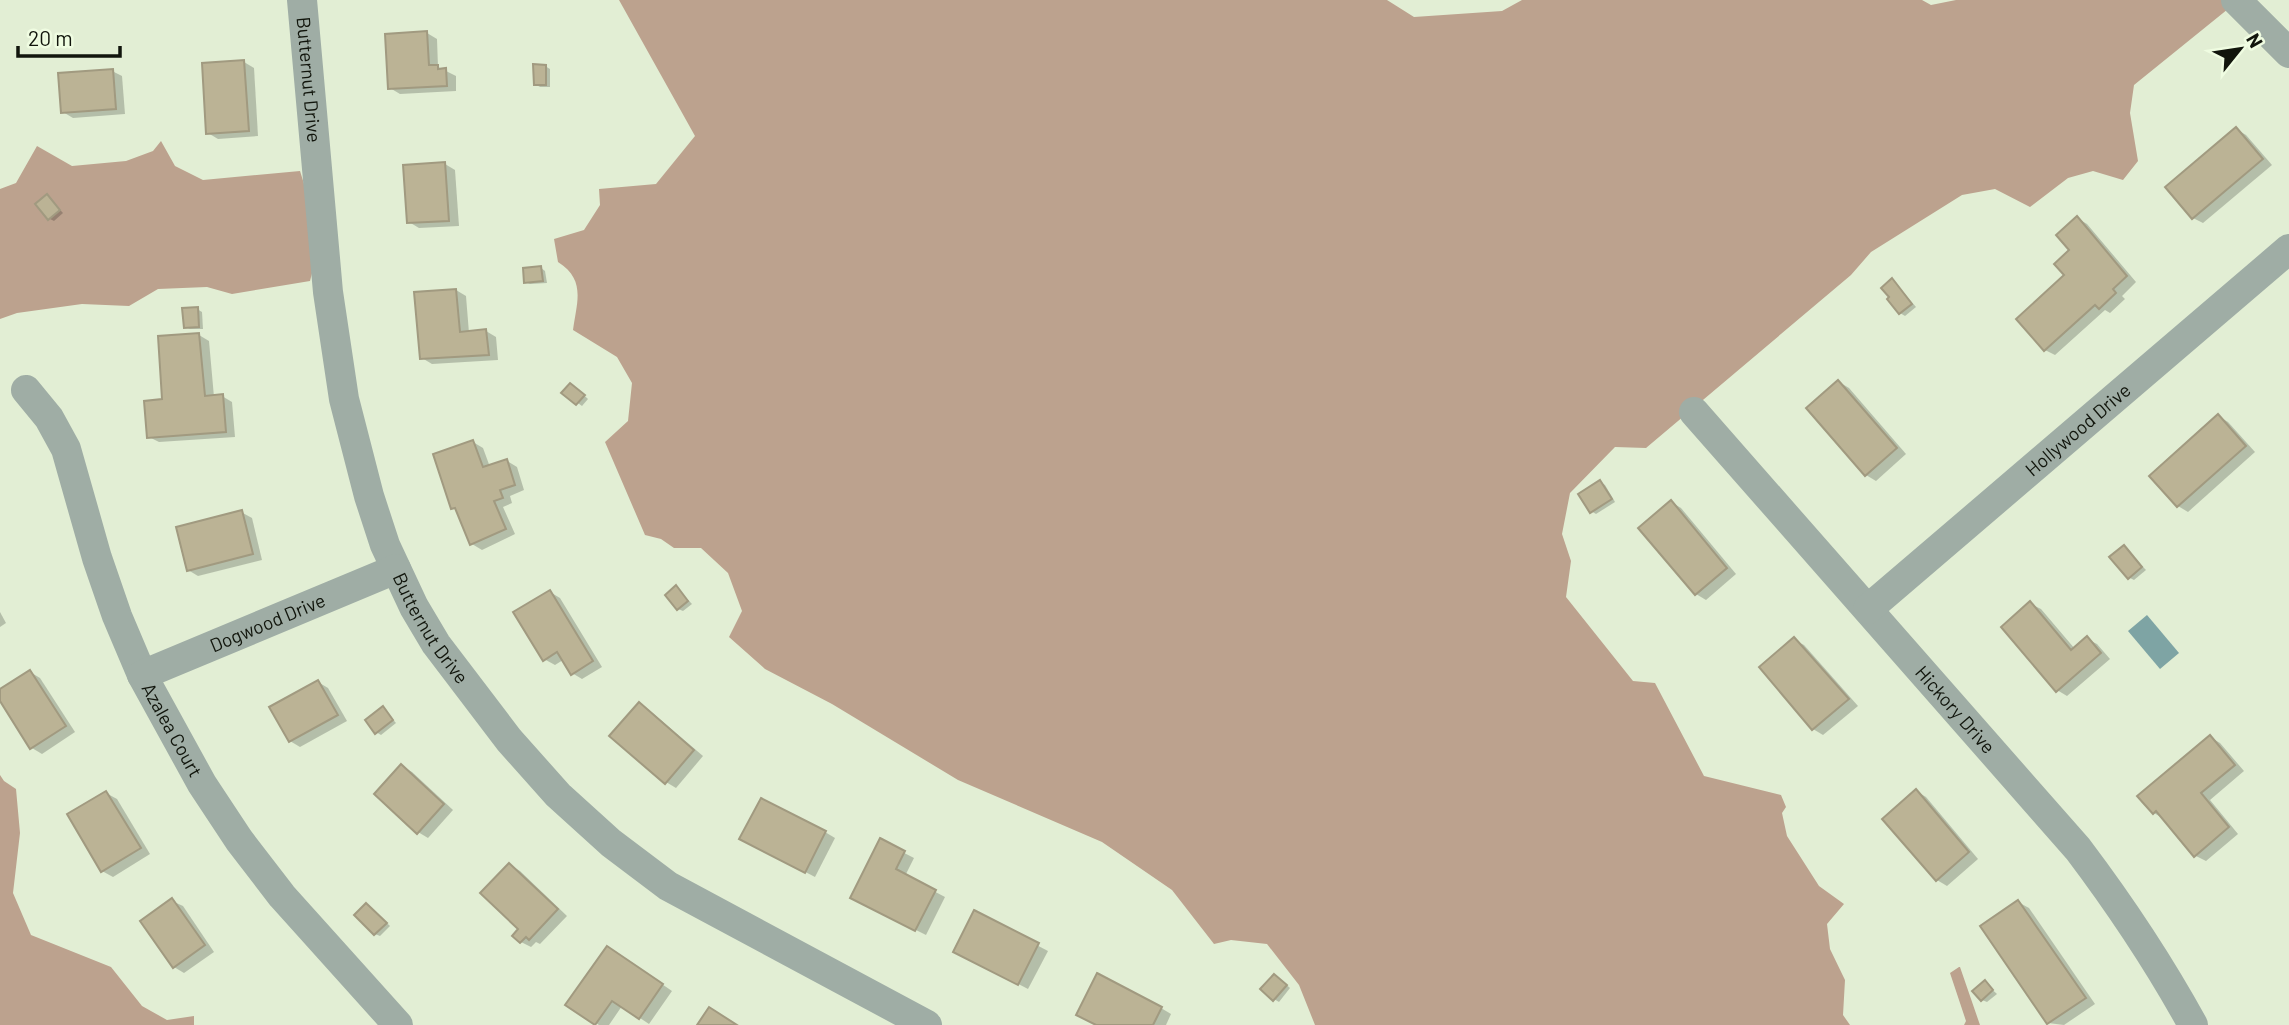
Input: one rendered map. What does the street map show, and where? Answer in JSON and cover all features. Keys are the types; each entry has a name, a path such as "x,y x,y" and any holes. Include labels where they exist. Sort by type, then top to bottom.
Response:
{"street":[{"name":"Butternut Drive","path":"302,0 323,246 335,346 369,496 396,569 436,644 472,694 558,795 611,843 668,886 927,1025"},
{"path":"2236,0 2289,53"},
{"name":"Hollywood Drive","path":"1868,609 2289,249"},
{"name":"Azalea Court","path":"26,390 49,418 66,449 97,558 117,616 142,675 202,784 239,840 326,947 398,1025"},
{"name":"Hickory Drive","path":"1694,412 2078,849 2120,904 2163,970 2193,1025"},
{"name":"Dogwood Drive","path":"142,675 396,569"}],"shaded area":[{"path":"619,0 1387,0 1414,17 1502,11 1522,0 1922,0 1931,5 1956,0 2226,0 2228,9 2134,85 2130,113 2138,161 2123,180 2093,171 2068,178 2030,207 1995,189 1962,195 1871,252 1851,275 1646,448 1615,447 1570,493 1562,534 1571,561 1566,597 1633,681 1655,683 1704,776 1781,795 1786,807 1782,813 1787,836 1819,886 1844,904 1827,924 1830,949 1845,980 1843,1015 1850,1025 1315,1025 1299,985 1267,944 1231,940 1214,944 1172,890 1102,842 958,780 832,704 765,669 729,637 742,611 728,573 701,548 674,548 661,539 645,535 605,442 628,421 632,383 617,357 573,330 576,284 573,276 558,262 554,239 584,230 600,205 599,189 656,184 695,136"},
{"path":"161,141 175,166 203,180 300,171 305,187 312,273 310,281 232,294 207,287 158,289 129,306 82,304 17,313 0,319 0,189 16,183 37,146 72,166 126,161 153,151"},
{"path":"0,775 16,789 20,833 13,893 31,935 111,967 142,1006 167,1020 194,1016 194,1025 0,1025"},
{"path":"1960,967 1980,1025 1964,1025 1966,1021 1950,973"}],"water":[{"path":"2147,615 2179,653 2160,669 2128,631"}],"building":[{"path":"427,31 429,65 438,65 438,69 446,68 447,86 388,89 385,34"},
{"path":"244,60 249,131 206,134 202,63"},
{"path":"533,64 546,65 546,85 534,85"},
{"path":"113,69 116,109 61,113 58,73"},
{"path":"2236,127 2263,159 2192,219 2165,187"},
{"path":"445,162 449,221 407,223 403,165"},
{"path":"47,194 60,210 48,220 35,204"},
{"path":"2077,216 2127,276 2113,289 2116,293 2099,309 2095,305 2044,351 2016,319 2064,275 2054,264 2069,250 2056,235"},
{"path":"541,266 543,281 524,283 523,268"},
{"path":"1892,278 1912,304 1899,314 1881,288"},
{"path":"456,289 460,332 486,329 489,355 420,359 414,292"},
{"path":"198,307 199,327 184,328 182,308"},
{"path":"199,333 205,396 223,394 226,432 147,438 144,401 162,399 158,336"},
{"path":"1838,380 1897,448 1865,476 1806,408"},
{"path":"570,383 585,395 576,405 561,393"},
{"path":"2218,414 2246,446 2177,507 2149,476"},
{"path":"473,440 483,467 507,459 515,485 500,490 503,498 494,501 506,529 470,545 455,508 451,509 433,454"},
{"path":"1600,480 1612,499 1590,513 1578,494"},
{"path":"1671,500 1727,568 1695,595 1638,528"},
{"path":"242,510 253,554 187,571 176,527"},
{"path":"2124,545 2142,567 2128,579 2109,557"},
{"path":"676,585 688,601 677,610 665,595"},
{"path":"550,590 593,661 571,675 557,652 543,661 513,612"},
{"path":"2030,601 2071,650 2087,636 2101,653 2056,692 2001,627"},
{"path":"1794,637 1849,699 1812,730 1759,667"},
{"path":"30,670 66,726 30,749 0,701 0,689"},
{"path":"318,680 338,715 289,742 269,707"},
{"path":"639,702 694,750 665,784 609,736"},
{"path":"383,706 393,720 375,734 365,720"},
{"path":"2210,735 2235,765 2201,793 2229,827 2194,857 2156,811 2153,814 2137,796"},
{"path":"401,764 444,804 417,834 374,794"},
{"path":"1916,789 1969,852 1936,881 1882,819"},
{"path":"106,791 141,848 101,872 67,814"},
{"path":"761,798 826,831 805,873 739,839"},
{"path":"880,838 905,851 896,869 936,890 915,931 850,898"},
{"path":"509,863 558,909 529,940 526,937 520,943 512,936 518,929 480,893"},
{"path":"172,898 205,945 173,968 140,921"},
{"path":"2018,900 2086,998 2047,1024 1980,926"},
{"path":"366,903 387,923 374,935 354,915"},
{"path":"974,910 1039,943 1018,985 953,952"},
{"path":"607,946 663,984 639,1019 612,1001 595,1025 565,1005"},
{"path":"1097,973 1162,1007 1153,1025 1096,1025 1076,1015"},
{"path":"1274,974 1287,985 1273,1001 1260,989"},
{"path":"1985,980 1993,990 1981,1001 1972,991"},
{"path":"709,1007 737,1025 697,1025"}]}
